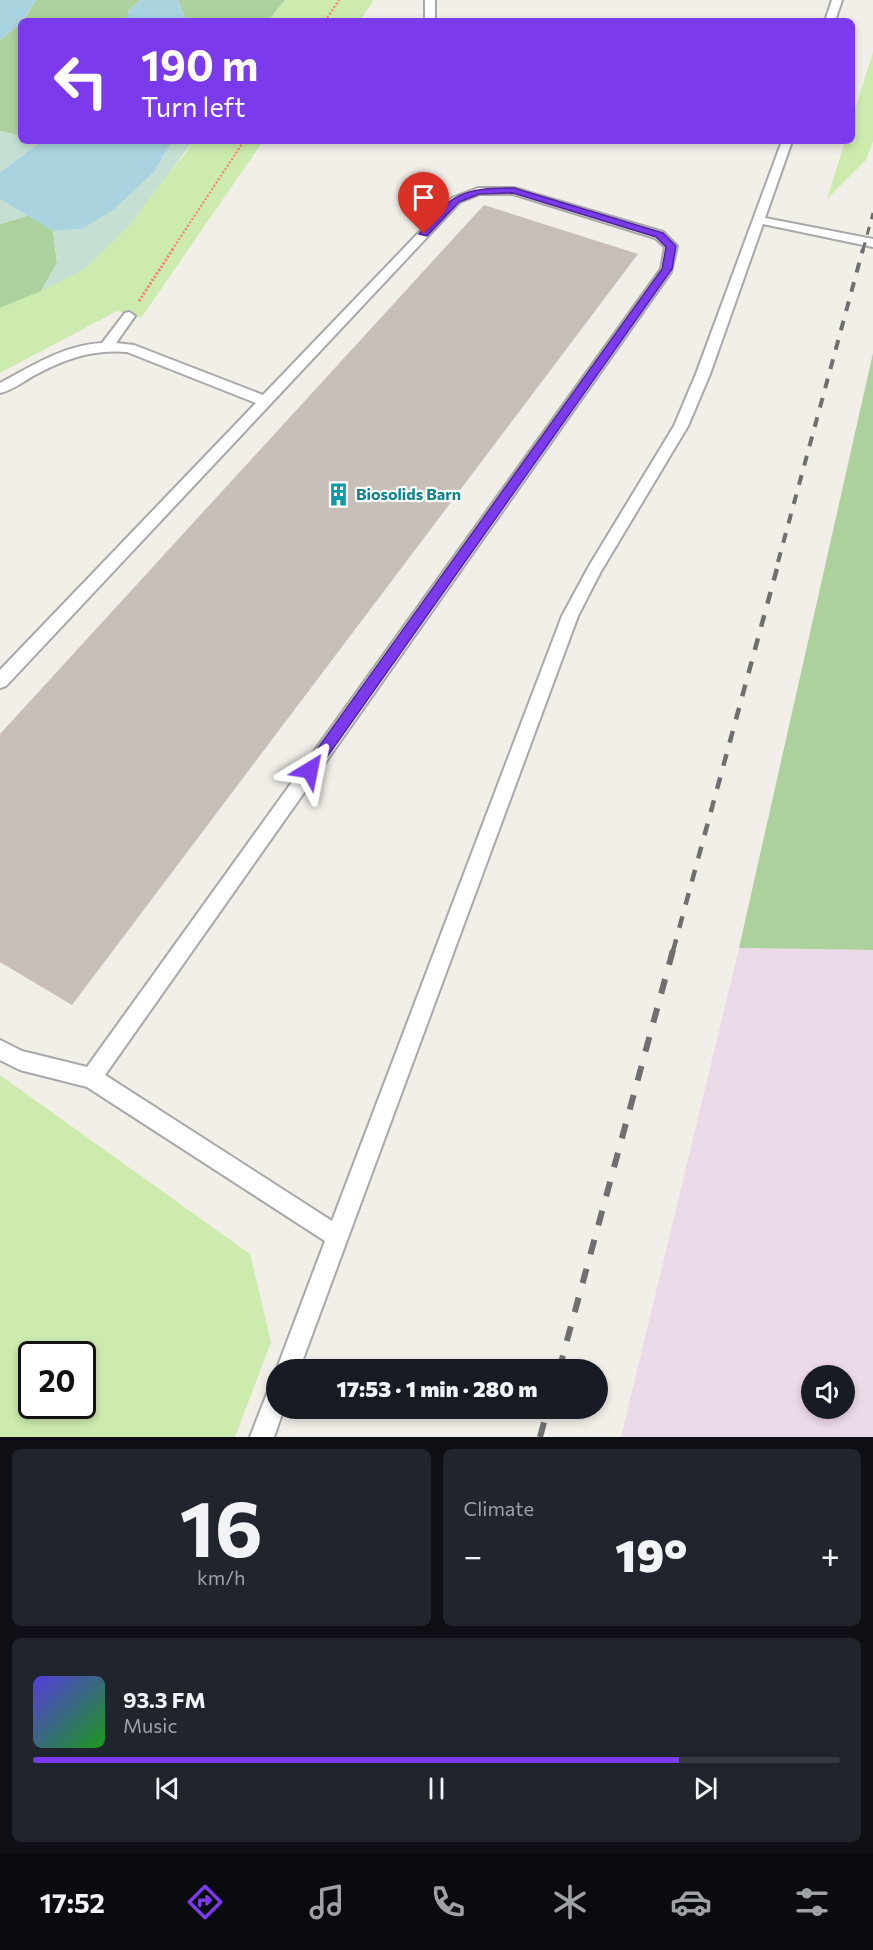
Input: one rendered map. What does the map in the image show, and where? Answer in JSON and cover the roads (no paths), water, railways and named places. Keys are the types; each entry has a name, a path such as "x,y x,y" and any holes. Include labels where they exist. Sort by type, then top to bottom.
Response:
{"lane":[{"path":"430,0 430,18"},
{"path":"831,18 837,0"},
{"path":"291,1359 570,616 594,570 681,426 703,374 786,144"},
{"path":"0,681 456,200 478,191 514,191 659,235 671,246 667,269 91,1078"},
{"path":"758,220 873,243"},
{"path":"107,345 129,316"},
{"path":"0,389 73,351 107,345 129,348 265,402"},
{"path":"0,1050 20,1060 91,1078 337,1236"},
{"path":"262,1437 269,1419"}],"water":[{"path":"0,0 36,0 24,18 18,18 18,25 0,40"},
{"path":"140,0 178,0 185,18 127,18 129,10"},
{"path":"38,144 170,144 154,172 114,209 82,229 53,231 0,199 0,172"}],"railway":[{"path":"863,250 873,213"},
{"path":"778,562 863,249"},
{"path":"673,951 779,561"},
{"path":"562,1359 673,950"},
{"path":"540,1437 545,1419"}],"place":[{"name":"Biosolids Barn","path":"338,494"}]}
